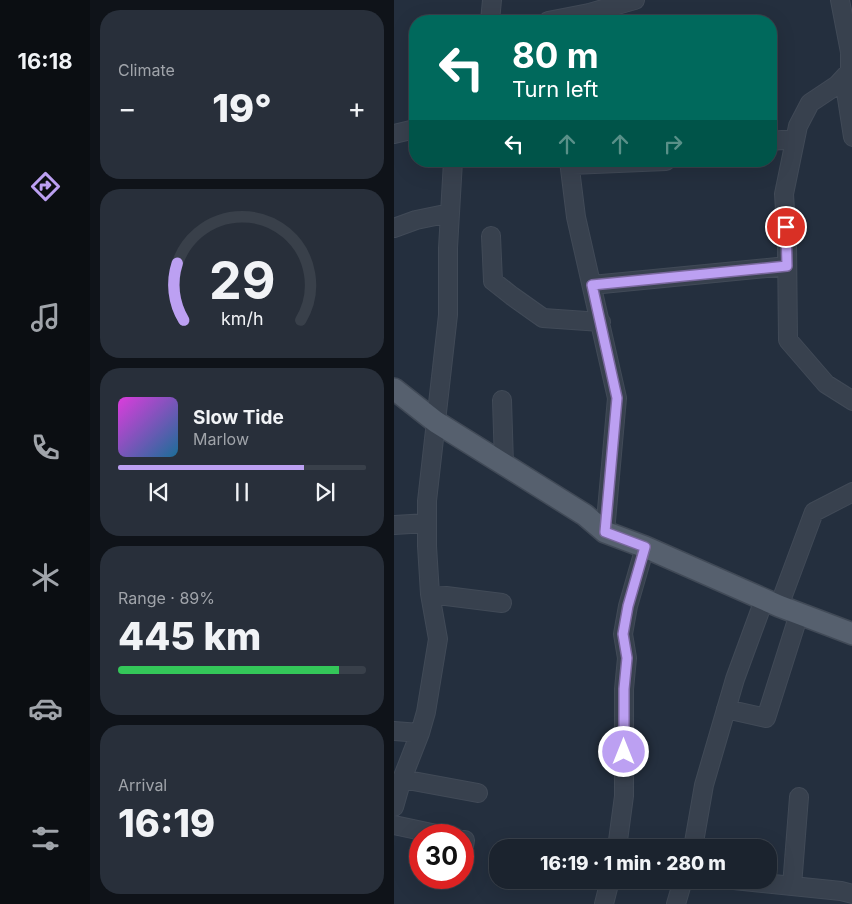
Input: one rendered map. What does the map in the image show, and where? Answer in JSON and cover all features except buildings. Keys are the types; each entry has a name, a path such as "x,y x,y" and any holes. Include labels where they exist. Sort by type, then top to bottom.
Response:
{"main road":[{"path":"394,389 436,422 584,515 605,532 645,547 772,603 852,634"}],"street":[{"path":"491,15 492,0"},
{"path":"580,15 635,0"},
{"path":"840,0 850,52 850,71 837,85 810,103 798,126 784,194 788,340 826,384 852,401"},
{"path":"844,78 852,137"},
{"path":"394,134 409,130"},
{"path":"777,140 795,139"},
{"path":"394,807 426,712 438,638 430,594 427,501 448,315 448,248 453,167"},
{"path":"570,167 576,217 617,398 605,532"},
{"path":"394,228 416,220 450,213"},
{"path":"491,236 493,281 512,296 543,318 601,322"},
{"path":"592,285 787,266"},
{"path":"502,400 504,464"},
{"path":"695,839 704,785 735,679 814,512 852,492"},
{"path":"394,525 427,523"},
{"path":"618,839 624,796 624,689 627,658 623,634 628,606 645,547"},
{"path":"430,594 502,603"},
{"path":"726,709 766,718 799,614"},
{"path":"394,731 420,733"},
{"path":"402,779 478,793"},
{"path":"792,886 799,797"},
{"path":"394,824 409,828"},
{"path":"777,884 841,891 852,894"},
{"path":"604,904 608,889"},
{"path":"676,904 680,889"}],"route":[{"path":"624,752 624,689 627,658 623,634 628,606 645,547 605,532 617,398 592,285 787,266 786,227"}]}
